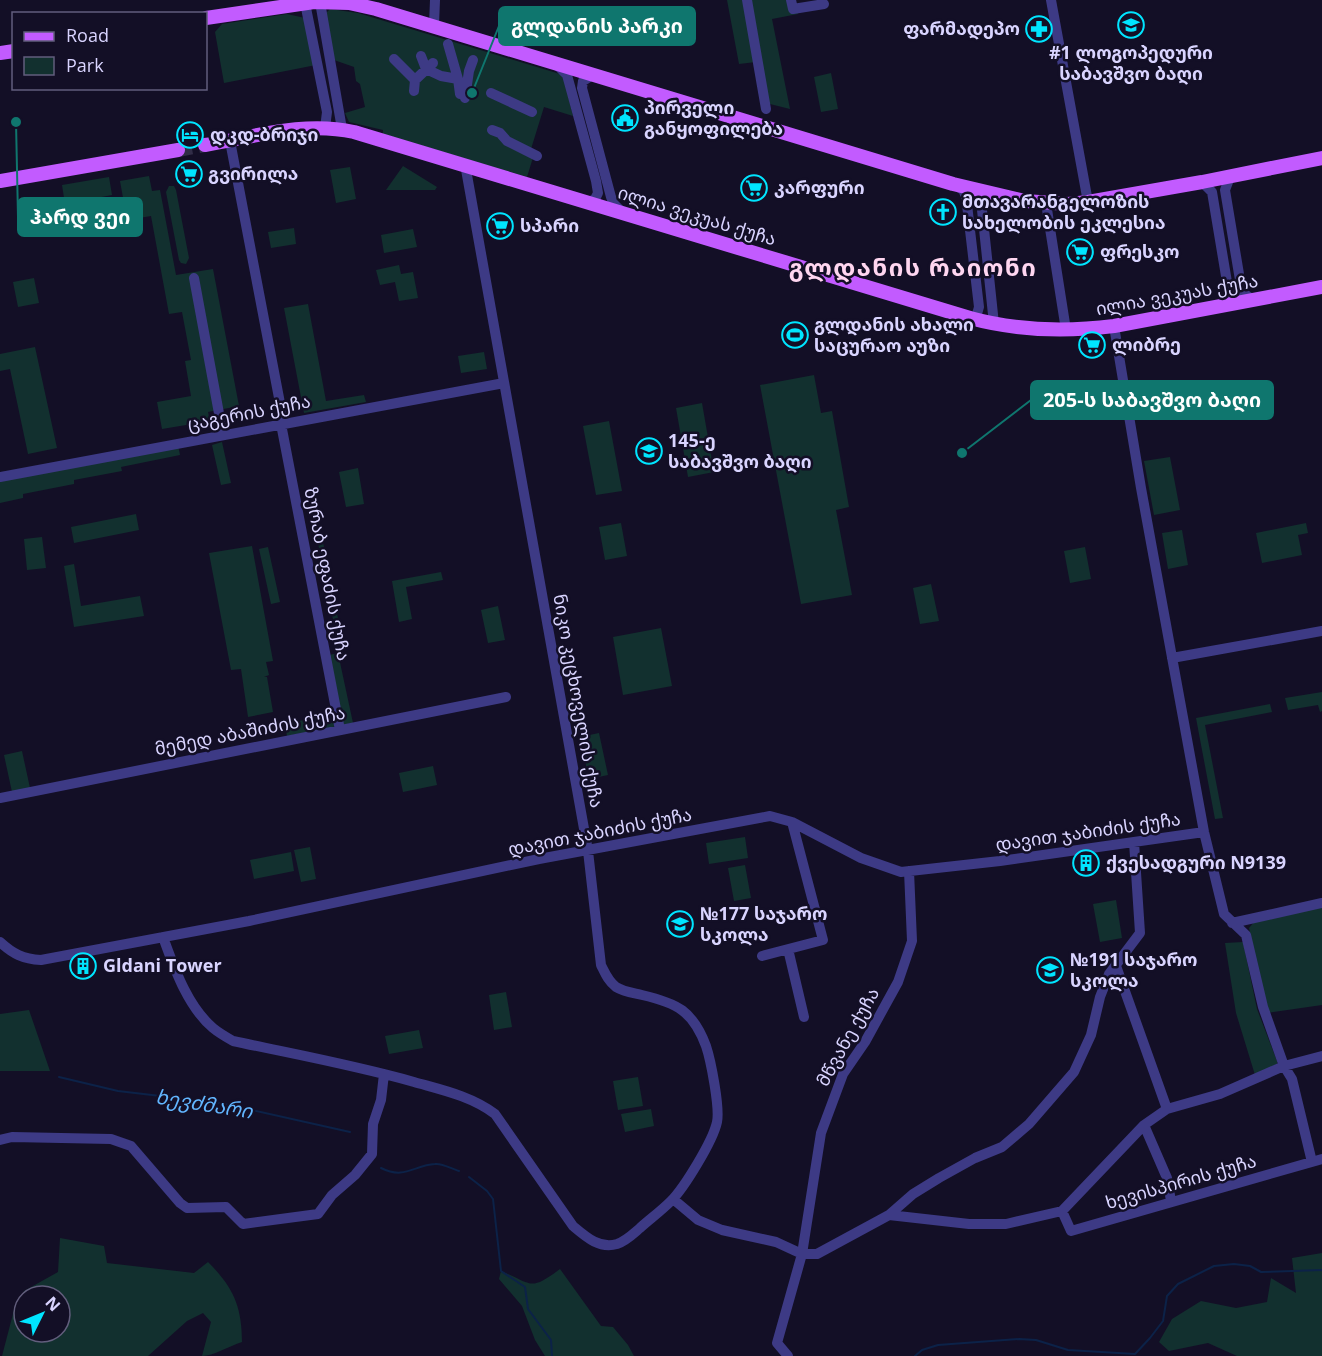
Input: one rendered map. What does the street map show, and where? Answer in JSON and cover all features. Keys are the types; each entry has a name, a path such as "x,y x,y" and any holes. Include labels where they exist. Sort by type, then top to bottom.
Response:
{"main road":[{"path":"207,18 305,3 350,3 434,25 953,184 1025,201 1088,202 1322,158"},
{"name":"ილია ვეკუას ქუჩა","path":"205,146 286,129 342,129 465,164 970,318 1032,330 1114,326 1322,287"},
{"path":"1,179 178,150"}],"street":[{"path":"434,25 435,0"},
{"path":"747,0 766,109"},
{"path":"791,0 793,9 824,4"},
{"path":"1051,0 1088,202"},
{"path":"320,2 342,129"},
{"path":"305,3 327,112 325,128"},
{"path":"447,44 466,81"},
{"path":"421,56 441,76 466,81"},
{"path":"394,59 414,86 429,66"},
{"path":"462,96 473,60"},
{"path":"556,63 567,75 596,181 598,193 595,200 589,202"},
{"path":"594,74 583,81 582,88 611,197 622,212"},
{"path":"491,93 532,112"},
{"path":"492,130 507,141 537,156"},
{"name":"ზურაბ ეფაძის ქუჩა","path":"230,141 340,730"},
{"name":"ნიკო კეცხოველის ქუჩა","path":"163,937 176,970 196,1008 212,1027 233,1041 384,1074 480,1103 495,1114 573,1226 587,1239 600,1245 618,1244 673,1199 705,1150 716,1125 718,1112 706,1047 697,1027 679,1006 617,987 607,978 601,965 588,851 465,164"},
{"path":"1230,177 1225,190 1242,292 1252,300"},
{"path":"1202,182 1212,192 1217,218 1229,294 1224,306"},
{"path":"953,184 963,190 966,196 979,307 976,314 970,318"},
{"path":"980,191 994,324"},
{"path":"1046,203 1066,330"},
{"path":"194,278 223,435"},
{"name":"დავით ჯაბიძის ქუჩა","path":"1114,326 1204,832 1224,914 1246,935 1263,1007 1284,1066 1292,1079 1317,1161"},
{"name":"ცაგერის ქუჩა","path":"0,477 504,383"},
{"path":"1172,658 1322,631"},
{"name":"მემედ აბაშიძის ქუჩა","path":"0,798 506,697"},
{"name":"დავით ჯაბიძის ქუჩა","path":"0,942 21,957 41,960 539,859 770,816 792,822 861,858 901,872 1204,832"},
{"path":"762,956 823,940 792,822"},
{"path":"673,1199 698,1220 722,1230 776,1242 802,1254 817,1254 889,1215 913,1194 975,1158 1002,1147 1029,1124 1074,1072 1091,1035 1100,998 1109,974 1140,933 1134,842"},
{"name":"მწვანე ქუჩა","path":"788,1356 777,1343 802,1254 821,1133 843,1074 865,1042 898,982 912,941 909,872"},
{"path":"1232,923 1322,903"},
{"path":"788,949 804,1017"},
{"path":"1116,966 1167,1109"},
{"path":"889,1215 969,1224 1006,1224 1062,1211 1144,1125 1167,1109 1220,1094 1284,1066 1322,1056"},
{"path":"0,1140 12,1137 111,1139 131,1146 180,1203 187,1208 226,1207 243,1224 318,1214 332,1195 355,1175 372,1154 373,1124 381,1100 384,1074"},
{"path":"1144,1125 1167,1178 1171,1201"},
{"name":"ხევისპირის ქუჩა","path":"1062,1211 1071,1231 1317,1161"}],"green space":[{"path":"727,0 795,0 798,14 772,19 790,109 762,102 756,62 739,64"},
{"path":"330,9 358,13 560,74 564,79 573,116 544,107 531,149 535,151 527,177 383,134 383,130 349,122 345,113 365,107 354,67 334,60 325,14"},
{"path":"287,14 305,18 316,65 224,83 215,32 222,24"},
{"path":"831,73 838,109 821,112 814,77"},
{"path":"403,166 437,187 435,190 386,190"},
{"path":"350,167 356,199 336,203 330,170"},
{"path":"149,176 152,191 160,190 176,275 213,269 239,406 208,412 210,421 162,429 157,402 191,396 185,361 191,360 182,312 169,314 151,216 127,220 120,181"},
{"path":"109,177 112,195 65,204 62,185"},
{"path":"169,186 174,186 176,190 189,258 186,264 179,260 166,192"},
{"path":"294,228 296,244 271,248 268,232"},
{"path":"413,229 417,247 384,253 381,235"},
{"path":"399,265 401,274 413,272 418,298 399,301 395,282 380,285 376,270"},
{"path":"34,278 39,303 18,307 13,282"},
{"path":"308,304 326,401 364,395 366,402 304,413 284,308"},
{"path":"35,347 57,448 28,454 10,369 0,371 0,354"},
{"path":"484,352 487,369 461,373 458,356"},
{"path":"814,375 821,413 832,411 849,507 836,510 852,595 801,604 760,385"},
{"path":"702,403 714,472 688,477 676,408"},
{"path":"609,421 622,491 596,495 583,426"},
{"path":"222,442 231,483 221,485 212,445"},
{"path":"178,445 180,455 121,467 122,471 74,480 74,484 23,494 23,498 0,503 0,481"},
{"path":"1170,457 1180,510 1154,515 1144,461"},
{"path":"358,468 364,504 346,507 339,472"},
{"path":"136,514 139,530 74,543 71,527"},
{"path":"621,523 627,556 605,560 599,527"},
{"path":"1306,523 1308,533 1298,535 1302,555 1262,563 1256,533"},
{"path":"1182,530 1188,565 1168,569 1162,533"},
{"path":"42,537 46,568 27,570 24,539"},
{"path":"322,537 343,644 338,645 317,538"},
{"path":"252,546 273,661 266,662 269,675 264,677 267,677 273,712 248,717 241,669 231,670 209,553"},
{"path":"268,547 280,602 271,604 259,549"},
{"path":"1085,547 1091,579 1070,583 1064,551"},
{"path":"74,564 81,606 140,596 144,616 74,627 64,566"},
{"path":"441,572 443,580 406,587 412,619 399,622 392,581"},
{"path":"931,584 939,621 920,624 913,588"},
{"path":"498,606 505,640 488,643 481,610"},
{"path":"661,628 672,686 623,695 613,637"},
{"path":"338,653 353,723 287,736 285,724 341,712 329,655"},
{"path":"1322,692 1322,711 1320,712 1318,705 1288,710 1285,698"},
{"path":"1270,704 1272,712 1205,725 1223,818 1215,819 1196,718"},
{"path":"599,733 608,775 589,779 580,737"},
{"path":"22,751 30,788 12,792 4,755"},
{"path":"433,766 437,785 403,792 399,773"},
{"path":"745,837 748,858 709,864 706,843"},
{"path":"310,847 316,879 301,882 294,850"},
{"path":"291,852 294,871 254,879 250,860"},
{"path":"745,865 751,898 734,901 728,868"},
{"path":"1116,900 1122,938 1100,942 1093,904"},
{"path":"1322,907 1322,1005 1266,1013 1249,928 1254,922"},
{"path":"1243,942 1257,1009 1277,1061 1277,1064 1255,1075 1236,1013 1225,943"},
{"path":"506,992 512,1027 494,1030 489,995"},
{"path":"29,1010 50,1071 0,1071 0,1014"},
{"path":"419,1030 423,1048 389,1054 385,1036"},
{"path":"638,1077 643,1106 618,1110 613,1081"},
{"path":"651,1109 654,1126 625,1132 621,1114"},
{"path":"60,1238 104,1246 107,1263 194,1273 208,1262 230,1289 238,1307 242,1342 202,1356 211,1322 203,1313 187,1321 148,1356 2,1356 12,1318 12,1344 72,1344 72,1284 37,1284 58,1272"},
{"path":"1322,1253 1322,1356 1237,1356 1208,1343 1169,1351 1159,1342 1172,1319 1201,1301 1236,1308 1267,1302 1271,1278 1296,1293 1292,1258"},
{"path":"560,1269 601,1326 613,1327 634,1356 545,1356 535,1340 522,1306 499,1279 501,1271 531,1284 542,1281"}],"waterway":[{"name":"ხევძმარი","path":"59,1077 118,1091 220,1103 350,1132"},
{"name":"ხევძმარი","path":"381,1168 397,1173 438,1164 459,1171"},
{"name":"ხევძმარი","path":"469,1177 487,1191 493,1199 501,1271 525,1287 528,1309 551,1340 552,1356"},
{"name":"ხევძმარი","path":"1135,1354 1163,1321 1167,1296 1178,1284 1214,1266 1234,1264 1250,1266 1261,1272 1322,1270"},
{"name":"ხევძმარი","path":"915,1356 922,1350 938,1345 1019,1339 1036,1340 1068,1350 1135,1354"}],"tunnel":[{"path":"178,150 205,145"}],"place":[{"name":"#1 ლოგოპედური საბავშვო ბაღი","path":"1131,25"},
{"name":"ფარმადეპო","path":"1039,29"},
{"name":"გლდანის პარკი","path":"472,93"},
{"name":"პირველი განყოფილება","path":"625,118"},
{"name":"ჰარდ ვეი","path":"16,122"},
{"name":"დკდ-ბრიჯი","path":"190,135"},
{"name":"გვირილა","path":"189,174"},
{"name":"კარფური","path":"754,188"},
{"name":"მთავარანგელოზის სახელობის ეკლესია","path":"943,212"},
{"name":"სპარი","path":"500,226"},
{"name":"ფრესკო","path":"1080,252"},
{"name":"გლდანის ახალი საცურაო აუზი","path":"795,335"},
{"name":"ლიბრე","path":"1092,345"},
{"name":"145-ე საბავშვო ბაღი","path":"649,451"},
{"name":"205-ს საბავშვო ბაღი","path":"962,453"},
{"name":"ქვესადგური N9139","path":"1086,863"},
{"name":"№177 საჯარო სკოლა","path":"680,924"},
{"name":"Gldani Tower","path":"83,966"},
{"name":"№191 საჯარო სკოლა","path":"1050,970"}],"district":[{"name":"გლდანის რაიონი","path":"913,268"}]}
